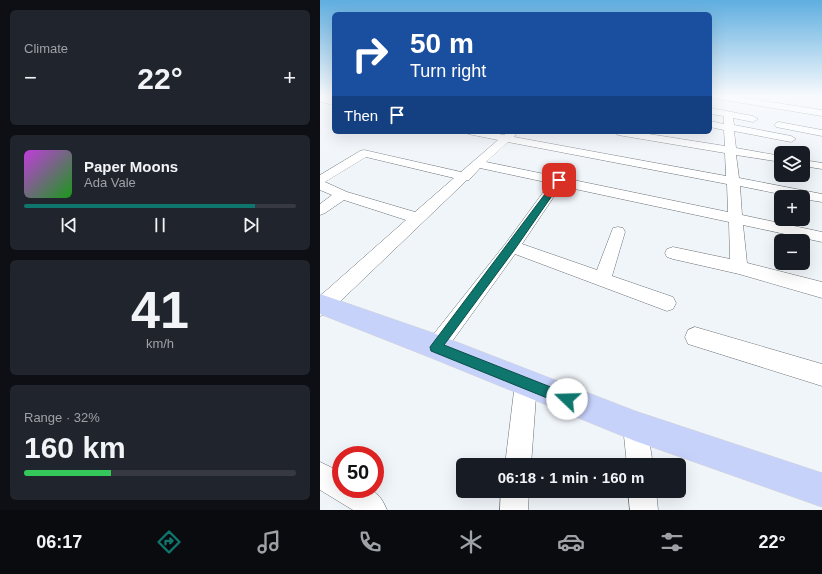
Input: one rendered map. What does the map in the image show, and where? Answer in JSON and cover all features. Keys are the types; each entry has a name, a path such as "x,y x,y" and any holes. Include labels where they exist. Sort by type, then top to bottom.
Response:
{"main road":[{"path":"321,306 436,347 635,426 822,490"}],"street":[{"path":"712,124 743,120"},
{"path":"728,121 791,139"},
{"path":"728,121 733,180 734,218 739,267"},
{"path":"779,126 822,133"},
{"path":"491,134 510,136 822,198"},
{"path":"630,134 774,158"},
{"path":"321,306 417,218 510,136"},
{"path":"320,180 364,152 465,177"},
{"path":"479,164 822,237"},
{"path":"810,164 822,166"},
{"path":"436,347 512,247 559,180"},
{"path":"320,185 342,195 417,218"},
{"path":"320,210 342,195"},
{"path":"602,279 618,232"},
{"path":"512,247 667,303"},
{"path":"673,253 739,267 822,290"},
{"path":"695,337 822,375"},
{"path":"519,458 526,383"},
{"path":"635,426 639,458"},
{"path":"320,475 332,482"},
{"path":"359,498 366,502 373,510"},
{"path":"514,510 515,498"},
{"path":"643,498 644,510"}],"route":[{"path":"559,180 512,247 436,347 567,399"}]}
